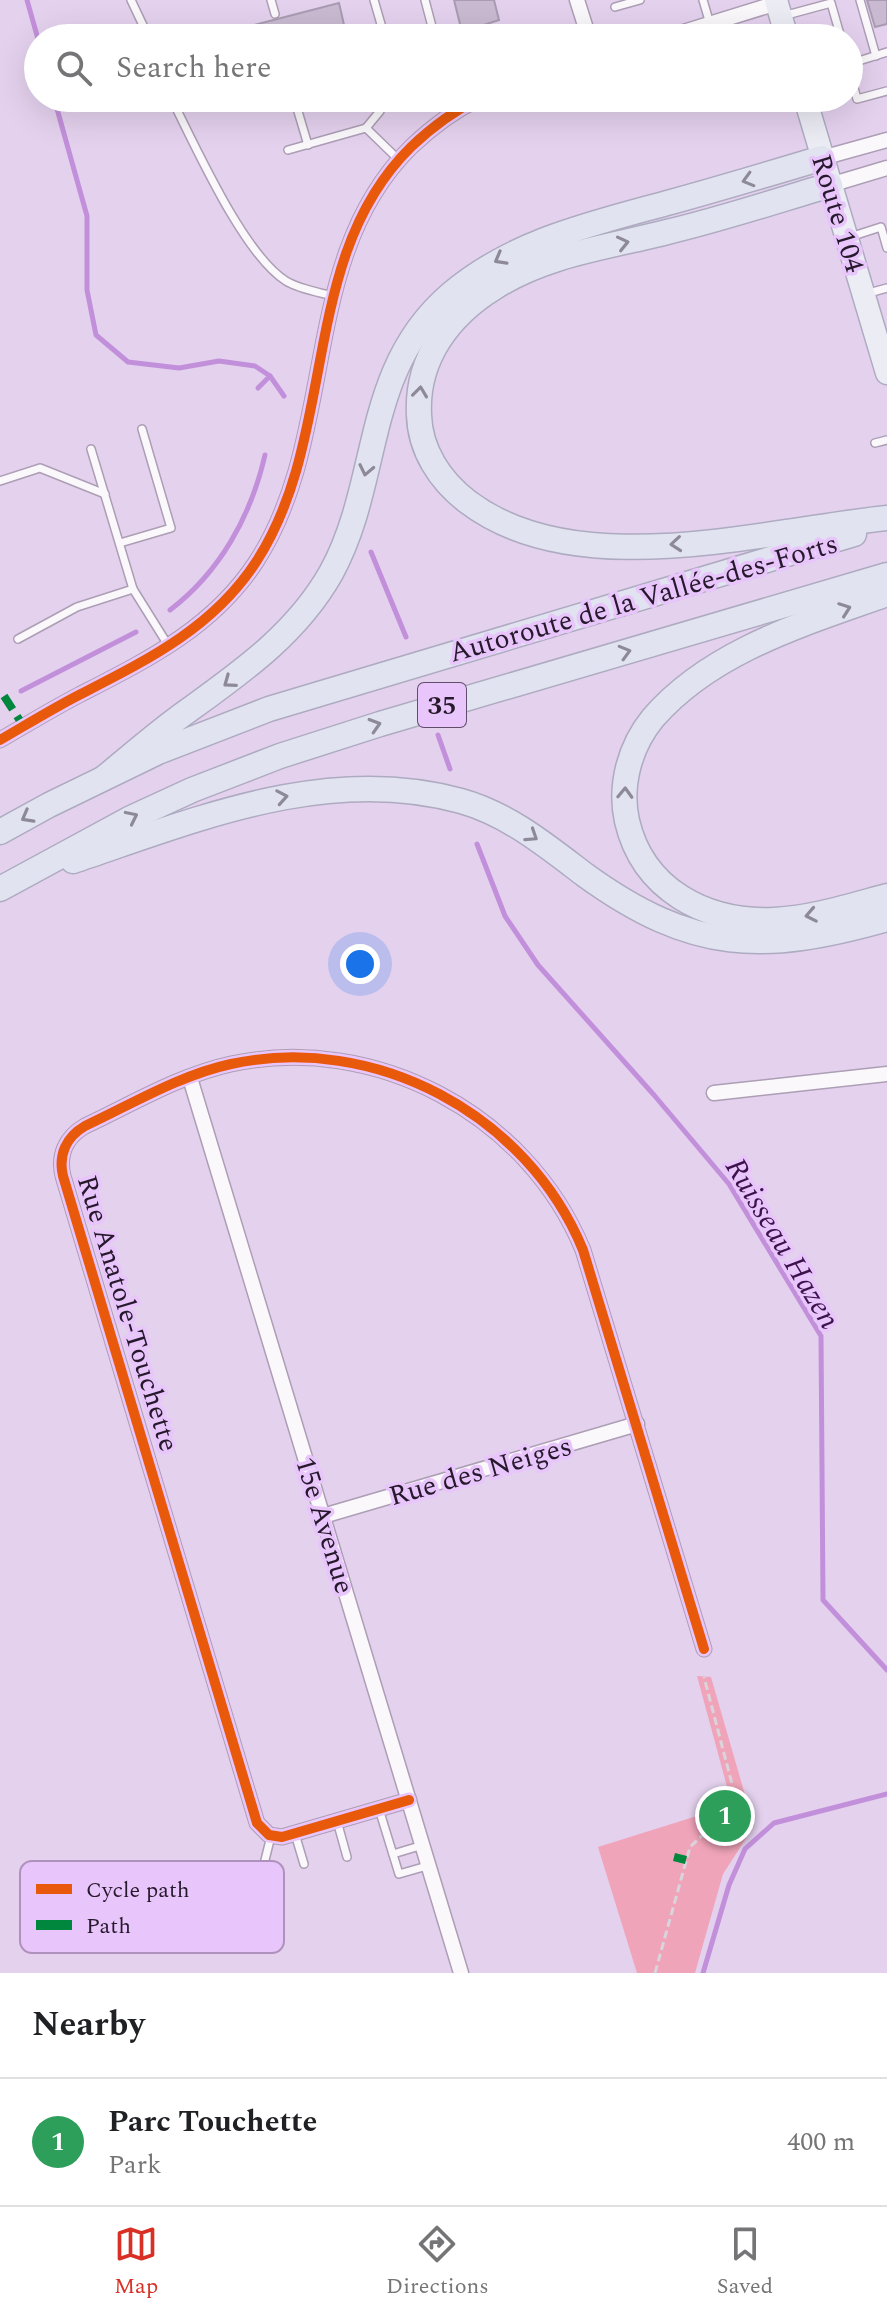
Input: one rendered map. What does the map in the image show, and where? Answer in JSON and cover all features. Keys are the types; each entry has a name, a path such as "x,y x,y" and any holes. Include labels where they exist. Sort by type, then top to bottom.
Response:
{"highway":[{"path":"104,778 266,652 321,589 351,526 385,392 417,331 449,295 504,257 548,238 822,158"},
{"path":"830,185 671,232 556,259 508,279 463,310 433,348 419,390 419,424 434,466 455,491 496,520 547,538 590,545 639,547 882,522"},
{"name":"Autoroute de la Vallée-des-Forts","path":"0,832 178,744 269,709 882,522"},
{"name":"Autoroute de la Vallée-des-Forts","path":"7,885 146,810 291,752 887,575"},
{"path":"887,594 757,644 711,670 675,696 650,722 638,742 626,775 624,801 630,834 643,863 669,891 700,909 735,918 776,920 806,916 887,896"},
{"path":"7,885 247,804 313,792 380,790 445,797 491,813 535,838 602,886 645,912 705,936 741,941 791,941 824,936 887,919"}],"main road":[{"name":"Route 104","path":"809,112 887,373"}],"street":[{"path":"577,0 585,24"},
{"path":"710,24 781,14"},
{"path":"0,740 169,647 204,621 260,556 280,518 297,467 333,296 364,210 399,160 433,128 456,112"},
{"path":"822,158 887,140"},
{"path":"830,185 887,168"},
{"name":"Rue Anatole-Touchette","path":"271,1836 259,1827 255,1818 62,1170 65,1147 80,1129 190,1078 226,1065 295,1058 344,1061 392,1073 431,1089 487,1124 530,1164 558,1202 578,1237 596,1287 704,1649"},
{"path":"714,1093 887,1074"},
{"name":"15e Avenue","path":"190,1078 461,1973"},
{"name":"Rue des Neiges","path":"323,1516 637,1424"},
{"path":"271,1836 295,1834 409,1800"}],"lane":[{"path":"131,0 142,24"},
{"path":"271,0 275,14"},
{"path":"374,0 381,24"},
{"path":"425,0 431,24"},
{"path":"615,7 640,0"},
{"path":"703,0 710,24"},
{"path":"860,0 876,56"},
{"path":"781,14 831,3 837,24"},
{"path":"863,61 887,52"},
{"path":"863,97 887,91"},
{"path":"178,112 216,188 255,249 284,280 333,296"},
{"path":"298,112 308,145"},
{"path":"288,150 366,128 379,112"},
{"path":"366,128 399,160"},
{"path":"847,238 881,227 887,220"},
{"path":"881,227 887,248"},
{"path":"863,294 887,288"},
{"path":"120,543 171,528 142,429"},
{"path":"875,443 887,440"},
{"path":"91,449 133,589 169,647"},
{"path":"0,481 40,468 105,494"},
{"path":"18,639 77,607 133,589"},
{"path":"379,1809 399,1874 429,1865"},
{"path":"337,1821 347,1857"},
{"path":"295,1834 304,1864"},
{"path":"265,1861 271,1836"},
{"path":"393,1854 423,1845"}],"path":[{"path":"655,1973 687,1855 698,1837 737,1803 704,1677"}],"shaded area":[{"path":"697,1676 711,1677 754,1826 723,1874 695,1973 637,1973 598,1847 732,1805"}],"building":[{"path":"454,0 494,0 499,20 487,24 460,24"},
{"path":"867,0 887,0 887,24 875,27"},
{"path":"339,3 344,24 258,24"}],"waterway":[{"name":"Ruisseau Hazen","path":"27,0 34,24"},
{"name":"Ruisseau Hazen","path":"58,112 87,216 87,290 96,335 128,362 179,368 219,361 255,366 270,376 284,396"},
{"path":"258,388 270,376"},
{"path":"170,610 204,578 231,541 251,500 265,455"},
{"name":"Ruisseau Hazen","path":"371,552 406,637"},
{"path":"21,691 136,632"},
{"name":"Ruisseau Hazen","path":"438,735 450,769"},
{"name":"Ruisseau Hazen","path":"477,844 505,916 538,965 729,1184 821,1336 823,1600 887,1670"},
{"name":"Ruisseau Hazen","path":"703,1973 729,1885 745,1849 774,1823 887,1794"}],"marked path":[{"path":"4,696 24,727"},
{"path":"674,1857 686,1860"}],"cycle path":[{"path":"0,740 177,640 220,606 256,562 282,512 299,459 334,294 351,241 375,191 411,147 455,112"},
{"path":"409,1800 282,1837 269,1835 257,1823 63,1176 65,1147 85,1126 193,1075 231,1064 285,1058 339,1061 391,1073 440,1094 485,1123 525,1159 558,1202 583,1250 704,1649"}],"place":[{"name":"Parc Touchette","path":"725,1816"}]}
